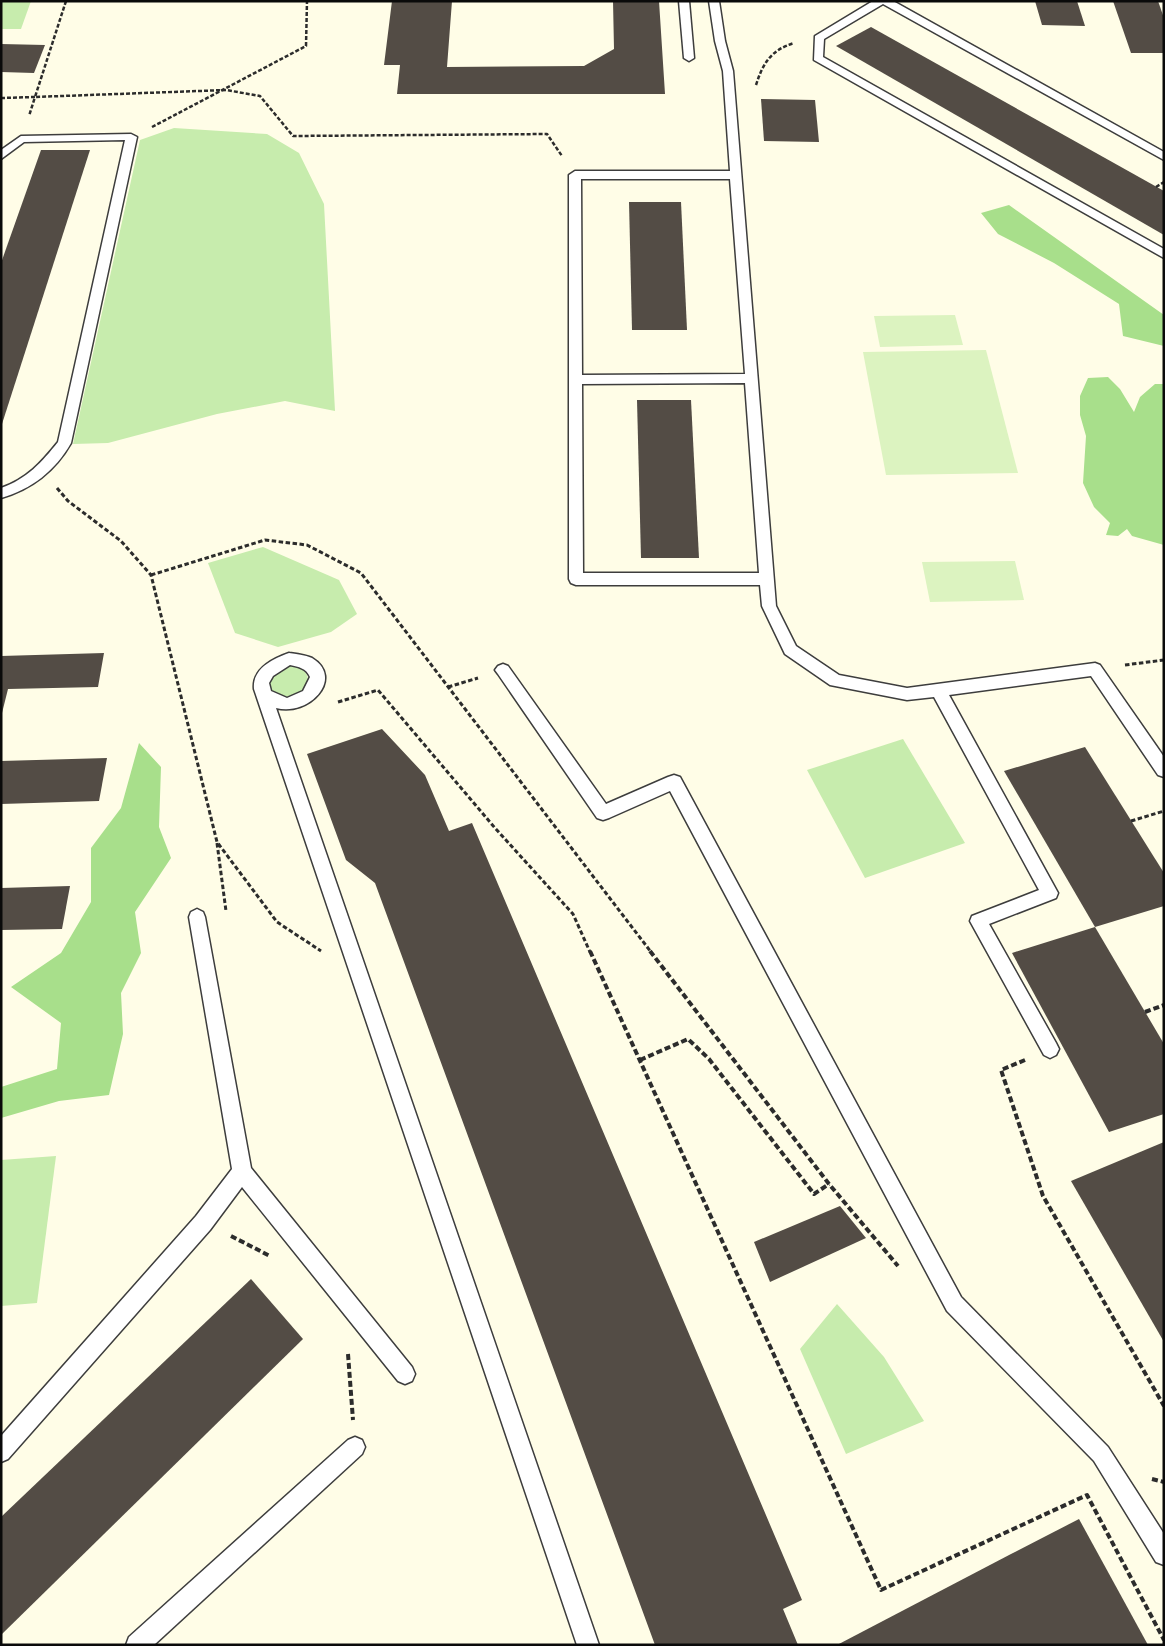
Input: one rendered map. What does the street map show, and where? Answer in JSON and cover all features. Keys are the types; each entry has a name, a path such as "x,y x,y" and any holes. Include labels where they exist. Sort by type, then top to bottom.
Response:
{"lane":[{"path":"684,1 689,58"},
{"path":"714,1 720,41 728,71 769,606 790,650 835,681 907,694 1095,669 1164,770"},
{"path":"881,1 819,38 818,58 1164,254"},
{"path":"885,1 1164,157"},
{"path":"1,156 21,139 131,137 64,443 43,471 22,487 1,493"},
{"path":"736,175 575,175 576,579 767,579"},
{"path":"576,380 752,378"},
{"path":"502,670 603,813 674,782 954,1304 1101,1454 1164,1554"},
{"path":"262,690 588,1645"},
{"path":"939,691 1050,893 978,921 1050,1049"},
{"path":"197,917 242,1172 405,1374"},
{"path":"1,1452 203,1223 242,1172"},
{"path":"137,1645 356,1447"}],"path":[{"path":"35,97 66,1"},
{"path":"131,137 226,90 306,46 307,1"},
{"path":"756,86 765,59 781,46 797,43"},
{"path":"1,98 226,90 260,96 293,136 547,134 575,175"},
{"path":"1156,187 1164,182"},
{"path":"43,471 68,501 121,541 150,575 217,842 277,922 338,962 356,967"},
{"path":"150,575 265,540 307,545 361,573 829,1184 899,1267"},
{"path":"1095,669 1164,660"},
{"path":"336,703 378,690 495,828 573,914 881,1590 1087,1496 1164,1640"},
{"path":"1132,821 1164,811"},
{"path":"1145,1012 1164,1005"},
{"path":"640,1060 688,1039 709,1059 814,1194 829,1184"},
{"path":"1001,1070 1043,1196 1164,1406"},
{"path":"203,1223 276,1259"},
{"path":"348,1352 356,1447"}],"green space":[{"path":"1,1 31,1 21,29 1,29"},
{"path":"174,128 267,134 299,153 324,204 335,411 285,401 217,414 108,443 73,444 140,140"},
{"path":"1009,205 1164,315 1164,346 1123,336 1119,304 1054,263 998,234 981,213"},
{"path":"955,315 963,345 880,347 874,316"},
{"path":"986,350 1018,473 886,475 863,352"},
{"path":"1108,377 1120,389 1134,412 1140,397 1155,384 1164,384 1164,545 1132,536 1127,529 1118,536 1106,535 1110,523 1094,507 1083,483 1086,436 1080,415 1080,396 1088,378"},
{"path":"263,547 339,580 357,614 331,632 278,647 235,633 208,563"},
{"path":"1015,561 1024,600 930,602 922,562"},
{"path":"294,665 303,670 307,676 308,682 305,688 292,696 285,697 277,694 269,685 270,680 277,671"},
{"path":"903,739 965,843 865,878 807,770"},
{"path":"139,743 161,767 159,827 171,858 135,912 141,953 121,993 123,1034 109,1095 59,1101 1,1118 1,1087 57,1069 61,1023 11,987 61,953 91,902 91,848 121,808"},
{"path":"56,1156 37,1303 1,1306 1,1160"},
{"path":"837,1304 884,1357 924,1421 846,1454 800,1349"}],"building":[{"path":"392,1 452,1 447,67 584,66 614,49 613,1 659,1 665,94 397,94 400,65 384,65"},
{"path":"1035,1 1077,1 1085,26 1042,25"},
{"path":"1113,1 1158,1 1164,18 1164,53 1131,53"},
{"path":"871,27 1164,191 1164,235 836,46"},
{"path":"1,44 45,45 34,73 1,72"},
{"path":"761,99 815,100 819,142 764,141"},
{"path":"41,150 90,150 2,424 1,263"},
{"path":"629,202 681,202 687,330 632,330"},
{"path":"637,400 691,400 699,558 641,558"},
{"path":"104,653 98,687 8,689 1,717 1,656"},
{"path":"382,729 425,775 449,831 472,823 802,1600 783,1609 798,1645 655,1645 375,883 346,860 307,754"},
{"path":"1085,747 1164,873 1164,906 1095,927 1004,771"},
{"path":"107,758 99,801 1,804 1,761"},
{"path":"70,886 62,929 1,930 1,888"},
{"path":"1095,927 1164,1044 1164,1114 1109,1132 1012,953"},
{"path":"1164,1142 1164,1342 1071,1181"},
{"path":"840,1206 866,1238 770,1282 754,1242"},
{"path":"251,1279 303,1339 1,1635 1,1517"},
{"path":"1079,1519 1148,1645 837,1645 1011,1554"}]}
